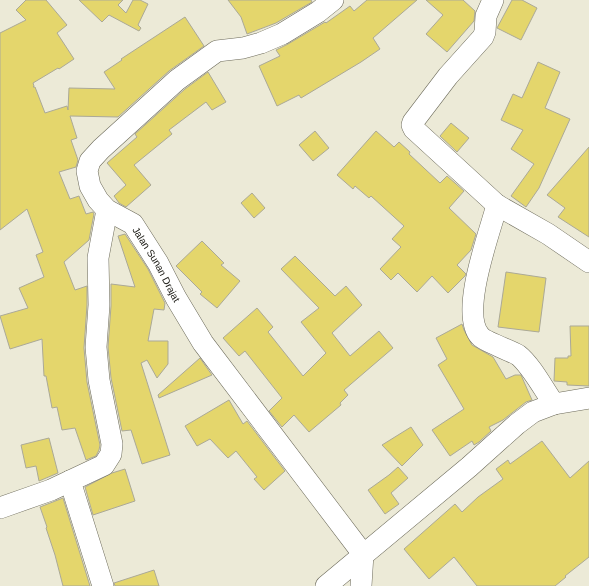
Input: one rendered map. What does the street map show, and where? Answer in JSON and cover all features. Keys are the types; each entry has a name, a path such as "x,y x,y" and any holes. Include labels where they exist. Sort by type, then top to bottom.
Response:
{"street":[{"name":"Jalan Sunan Drajat","path":"333,0 318,12 282,34 261,43 243,48 217,51 177,80 101,149 90,161 87,171 90,186 98,200 106,210 133,224 158,263 176,298 204,343 363,554"},
{"path":"493,0 486,16 485,32 483,37 448,76 412,125 417,132 497,205 548,234 589,262"},
{"path":"497,205 479,264 475,284 473,318 476,329 480,336 517,355 526,362 554,404"},
{"path":"0,508 51,490 104,465 111,454 112,444 99,380 96,347 98,258 106,210"},
{"path":"326,586 533,412 554,404 589,398"},
{"path":"70,481 103,586"},
{"path":"361,586 363,554"}],"building":[{"path":"26,0 46,0 67,25 57,33 74,59 33,83 33,87 35,87 45,113 67,106 68,110 69,88 115,89 104,72 122,60 121,59 185,17 204,46 169,71 118,117 70,116 77,138 71,140 78,160 76,167 59,172 70,199 79,196 86,214 93,212 94,214 89,240 64,262 75,290 87,286 84,348 87,382 100,445 96,456 86,460 75,428 62,430 57,407 52,408 46,376 44,376 42,339 10,349 0,316 28,308 19,288 44,277 36,255 43,252 27,209 0,230 0,33 26,20 16,10"},
{"path":"79,0 123,0 118,5 126,13 133,0 140,0 148,4 138,25 141,28 139,31 109,15 102,22"},
{"path":"228,0 311,0 312,2 276,23 247,34 241,17"},
{"path":"367,0 417,0 373,38 380,49 301,98 299,95 277,106 259,66 280,56 276,50 325,22 326,23 350,6 354,11"},
{"path":"426,0 463,0 475,11 474,21 447,52 426,34 443,15"},
{"path":"512,0 522,0 537,8 521,40 497,28"},
{"path":"538,62 560,72 545,108 570,119 539,188 526,207 511,196 534,164 511,149 523,130 501,120 513,94 522,98"},
{"path":"208,72 226,102 212,110 206,102 169,130 172,134 134,165 151,185 126,207 119,203 114,196 126,185 107,163 137,137 135,134 185,89"},
{"path":"451,123 469,138 457,152 440,136"},
{"path":"315,131 329,148 313,161 299,145"},
{"path":"376,131 394,147 399,142 410,152 409,154 440,183 447,176 464,191 449,208 476,234 471,250 457,265 466,274 448,293 432,276 417,292 398,273 391,280 380,269 401,247 392,239 404,226 371,196 369,198 355,186 353,189 337,175"},
{"path":"589,147 589,237 558,217 565,208 547,195"},
{"path":"252,193 265,208 254,218 241,203"},
{"path":"125,234 148,269 165,303 164,310 154,309 148,341 168,341 168,364 157,378 147,360 141,363 170,455 142,464 131,430 122,431 111,378 108,347 111,284 135,287 118,236"},
{"path":"202,241 224,263 221,265 240,281 217,308 200,294 202,292 176,266"},
{"path":"295,256 335,296 346,286 362,305 332,333 350,356 379,331 393,348 344,390 348,395 340,403 341,405 309,432 294,415 282,427 269,411 282,398 245,351 239,356 223,338 257,308 273,327 268,332 303,376 326,353 301,322 319,308 281,269"},
{"path":"506,272 546,278 539,332 498,327"},
{"path":"462,324 472,345 493,357 506,379 515,375 521,375 532,400 526,402 503,420 489,427 491,431 479,442 474,445 472,441 450,456 432,430 464,409 438,365 447,359 436,338"},
{"path":"570,326 589,326 589,386 567,385 567,382 554,381 555,358 568,358 568,356 571,356"},
{"path":"200,358 212,375 159,398 158,395"},
{"path":"229,400 243,424 247,421 285,471 264,490 254,479 257,477 236,451 228,458 210,439 197,446 185,426"},
{"path":"411,427 423,445 402,466 382,445"},
{"path":"49,438 58,473 39,481 36,466 26,468 21,445"},
{"path":"542,441 570,478 589,461 589,557 555,586 477,586 454,557 429,579 404,549 455,504 462,512 478,497 503,479 496,469 508,460 510,464"},
{"path":"398,467 408,478 391,493 399,504 385,514 368,490"},
{"path":"125,469 135,501 93,515 85,487 112,473"},
{"path":"63,498 90,586 63,586 40,507"},
{"path":"154,570 159,586 115,586 114,583"}]}
